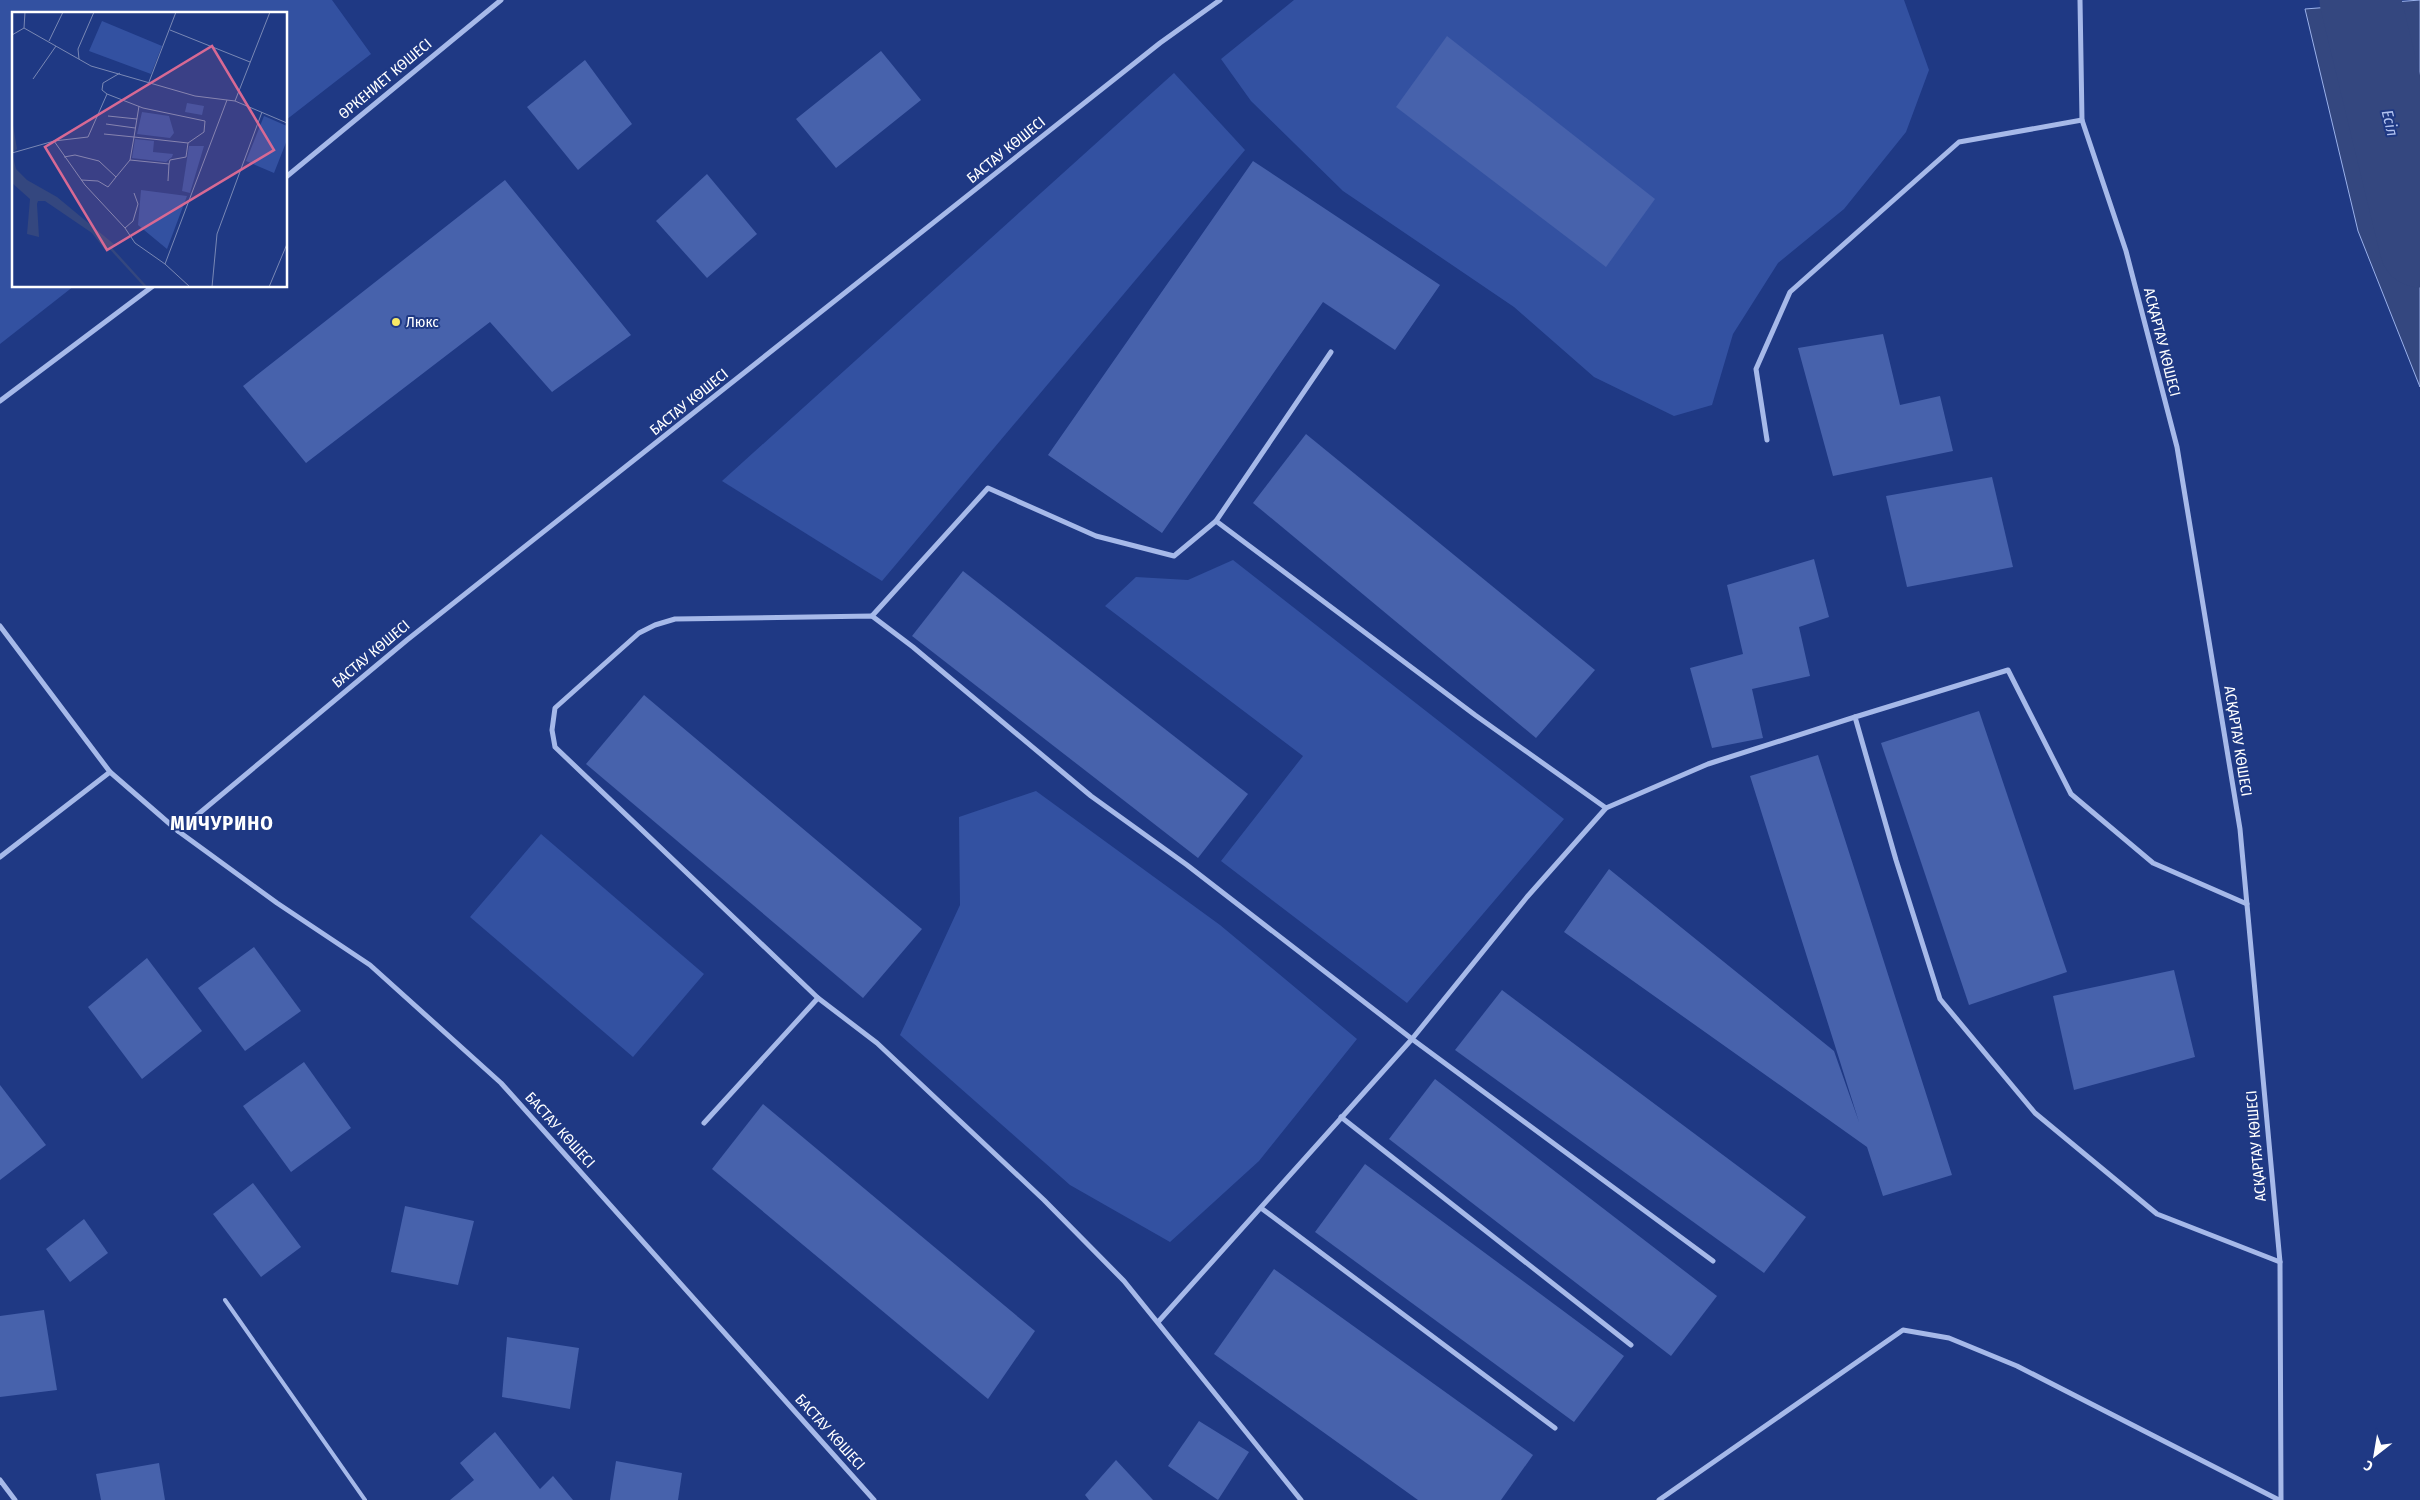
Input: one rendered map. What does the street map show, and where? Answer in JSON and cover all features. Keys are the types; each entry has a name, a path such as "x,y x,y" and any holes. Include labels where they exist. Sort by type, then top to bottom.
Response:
{"street":[{"name":"ӨРКЕНИЕТ КӨШЕСІ","path":"288,175 501,0"},
{"name":"БАСТАУ КӨШЕСІ","path":"178,831 407,640 1160,43 1220,0"},
{"name":"АСҚАРТАУ КӨШЕСІ","path":"2080,0 2082,120 2126,251 2176,447 2240,829 2280,1262 2280,1500"},
{"path":"1767,440 1756,369 1790,292 1959,142 2082,120"},
{"path":"0,401 150,288"},
{"path":"872,616 988,488 1096,536 1174,556 1216,521 1331,352"},
{"path":"1216,521 1475,715 1606,808"},
{"path":"1300,1500 1124,1281 1044,1200 877,1043 818,998 555,747 553,722 555,708 639,633 655,625 675,619 872,616 913,647 1091,796 1195,871 1412,1039 1713,1261"},
{"name":"БАСТАУ КӨШЕСІ","path":"0,626 110,772 178,831 277,903 370,965 501,1083 874,1500"},
{"path":"1158,1322 1412,1039 1527,897 1606,808 1708,764 2008,670 2071,794 2153,863 2247,904"},
{"path":"1855,717 1896,860 1940,999 2035,1113 2157,1214 2280,1262"},
{"path":"0,856 110,772"},
{"path":"704,1123 818,998"},
{"path":"1341,1117 1631,1345"},
{"path":"1261,1208 1555,1428"},
{"path":"1658,1500 1903,1330 1949,1338 2017,1366 2280,1500"},
{"path":"0,1480 15,1500"}],"lane":[{"path":"224,1300 365,1500"}],"shaded area":[{"path":"0,0 332,0 371,54 288,118 288,12 12,12 12,288 71,288 0,344"},
{"path":"1294,0 1904,0 1929,70 1906,132 1844,209 1778,263 1733,334 1712,405 1674,416 1594,377 1514,307 1343,191 1251,101 1221,59"},
{"path":"1174,73 1245,150 882,581 722,481"},
{"path":"1233,560 1564,819 1407,1003 1221,861 1303,756 1105,606 1136,577 1188,580"},
{"path":"1036,791 1220,925 1357,1039 1259,1161 1170,1242 1070,1185 900,1035 960,905 959,817"},
{"path":"541,834 704,974 633,1057 470,917"}],"water":[{"path":"2420,0 2420,387 2358,231 2305,9"}],"building":[{"path":"1447,36 1655,199 1606,267 1396,107"},
{"path":"881,51 921,100 836,168 796,119"},
{"path":"585,60 632,124 578,170 527,107"},
{"path":"1253,161 1440,285 1395,350 1323,302 1162,533 1048,455"},
{"path":"707,174 757,234 707,278 656,221"},
{"path":"505,180 631,335 552,392 490,322 306,463 243,386"},
{"path":"1883,334 1900,405 1940,396 1953,451 1833,476 1798,348"},
{"path":"1306,434 1595,670 1536,738 1253,503"},
{"path":"1992,477 2013,567 1907,587 1886,496"},
{"path":"1814,559 1829,617 1799,627 1810,676 1752,689 1763,738 1712,748 1690,668 1743,654 1727,585"},
{"path":"963,571 1248,794 1198,858 912,636"},
{"path":"644,695 922,929 863,998 586,764"},
{"path":"1979,711 2067,972 1969,1005 1881,743"},
{"path":"1818,755 1952,1175 1883,1196 1867,1147 1564,932 1609,869 1834,1051 1859,1122 1750,776"},
{"path":"254,947 301,1011 245,1051 198,988"},
{"path":"147,958 202,1031 142,1079 88,1007"},
{"path":"2174,970 2195,1057 2074,1090 2053,996"},
{"path":"1502,990 1806,1217 1764,1273 1455,1050"},
{"path":"304,1062 351,1128 291,1172 243,1106"},
{"path":"1435,1079 1717,1296 1671,1356 1389,1139"},
{"path":"0,1085 46,1145 0,1180"},
{"path":"763,1104 1035,1331 988,1399 712,1169"},
{"path":"1365,1164 1624,1356 1574,1422 1315,1232"},
{"path":"253,1183 301,1247 261,1277 213,1214"},
{"path":"405,1206 474,1221 458,1285 391,1272"},
{"path":"84,1219 108,1253 70,1282 46,1249"},
{"path":"1274,1269 1533,1455 1501,1500 1418,1500 1214,1354"},
{"path":"44,1310 57,1390 0,1397 0,1316"},
{"path":"507,1337 579,1348 570,1409 502,1397"},
{"path":"1199,1421 1249,1452 1218,1500 1168,1466"},
{"path":"495,1432 540,1489 553,1476 573,1500 450,1500 474,1480 460,1463"},
{"path":"1116,1460 1153,1500 1089,1500 1085,1495"},
{"path":"616,1461 682,1473 678,1500 610,1500"},
{"path":"159,1463 165,1500 101,1500 96,1474"}],"waterway":[{"name":"Есіл","path":"2360,0 2420,247"}],"place":[{"name":"Люкс","path":"396,322"}],"district":[{"name":"МИЧУРИНО","path":"222,823"}]}
